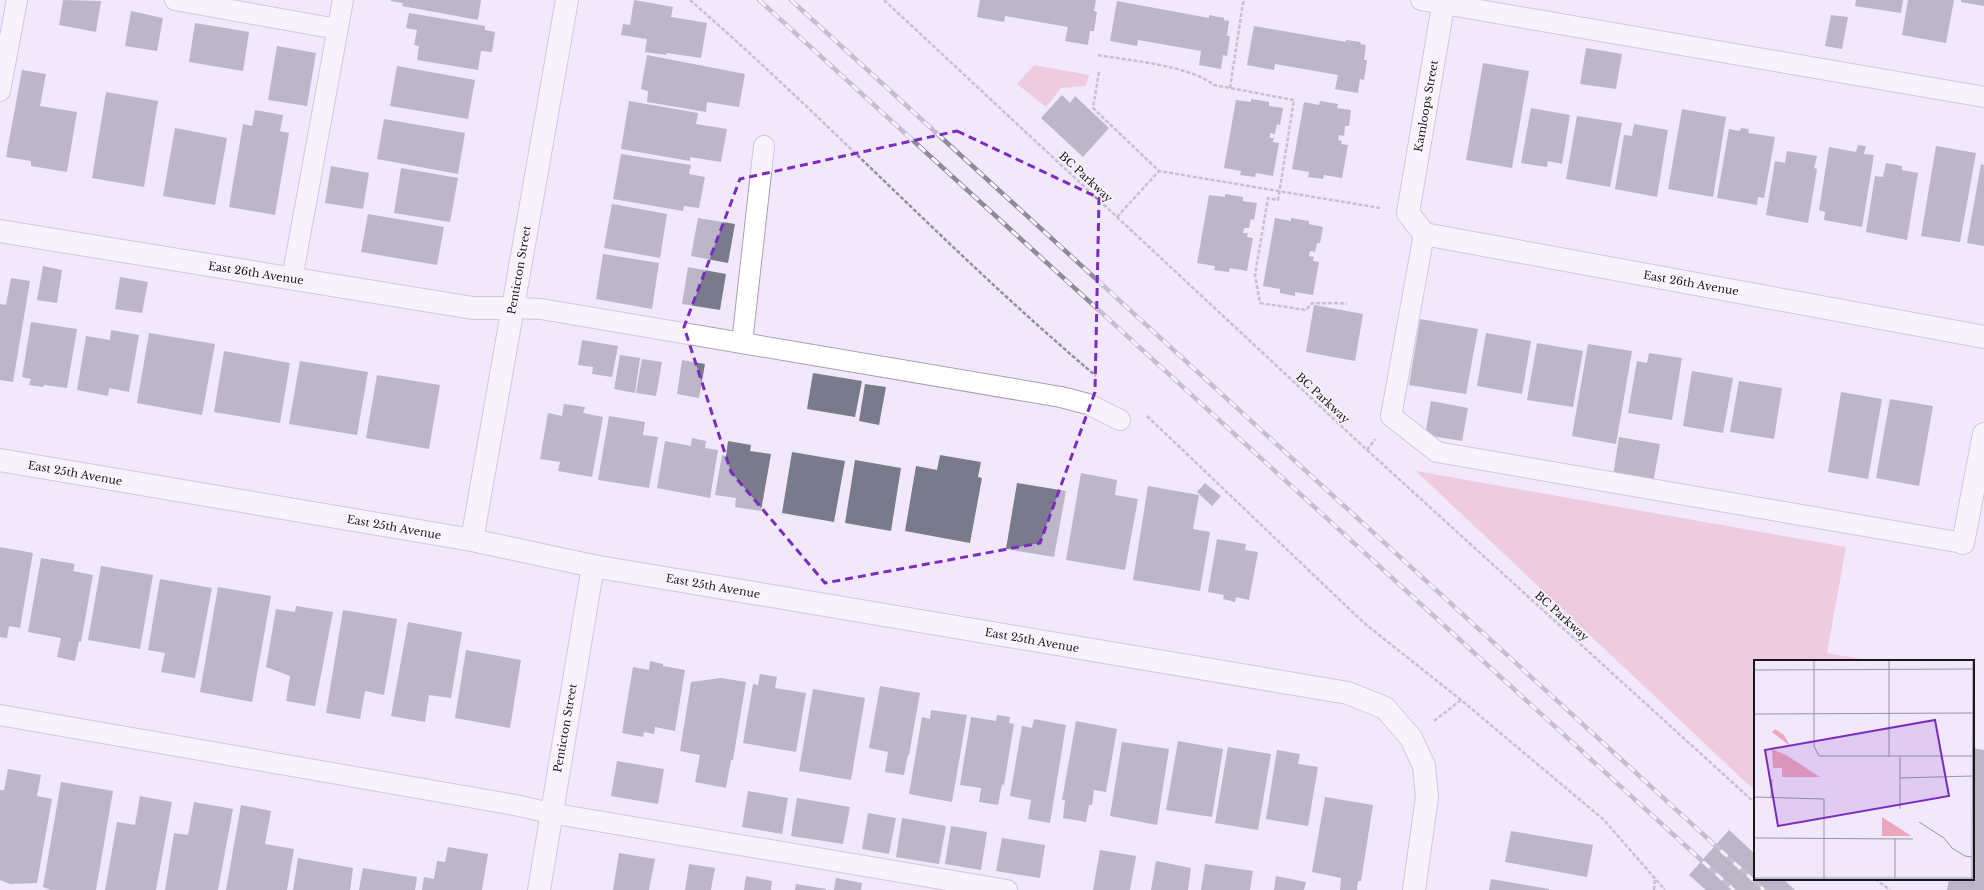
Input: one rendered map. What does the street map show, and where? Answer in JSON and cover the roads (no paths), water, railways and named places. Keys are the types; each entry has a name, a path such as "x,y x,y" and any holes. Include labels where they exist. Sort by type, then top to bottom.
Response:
{"street":[{"name":"Penticton Street","path":"472,540 567,0"},
{"name":"Kamloops Street","path":"1424,234 1408,213 1444,2"},
{"name":"East 26th Avenue","path":"0,232 473,308 512,308"},
{"name":"East 26th Avenue","path":"1424,234 1984,337"},
{"path":"1963,543 1984,434"},
{"name":"East 25th Avenue","path":"0,460 472,540 593,566 1348,693 1385,708 1411,738 1424,766 1427,797 1414,890"},
{"name":"Penticton Street","path":"539,890 550,813 593,566"}],"lane":[{"path":"0,91 17,0"},
{"path":"175,0 337,29"},
{"path":"292,279 342,0"},
{"path":"1421,0 1444,2 1984,97"},
{"path":"742,343 764,146"},
{"path":"1424,234 1391,416 1436,452 1963,543"},
{"path":"512,308 542,309 1061,397 1088,404 1120,420"},
{"path":"0,715 507,804 550,813 1007,890"}],"railway":[{"path":"759,0 1734,890"},
{"path":"791,0 1764,890"}]}
